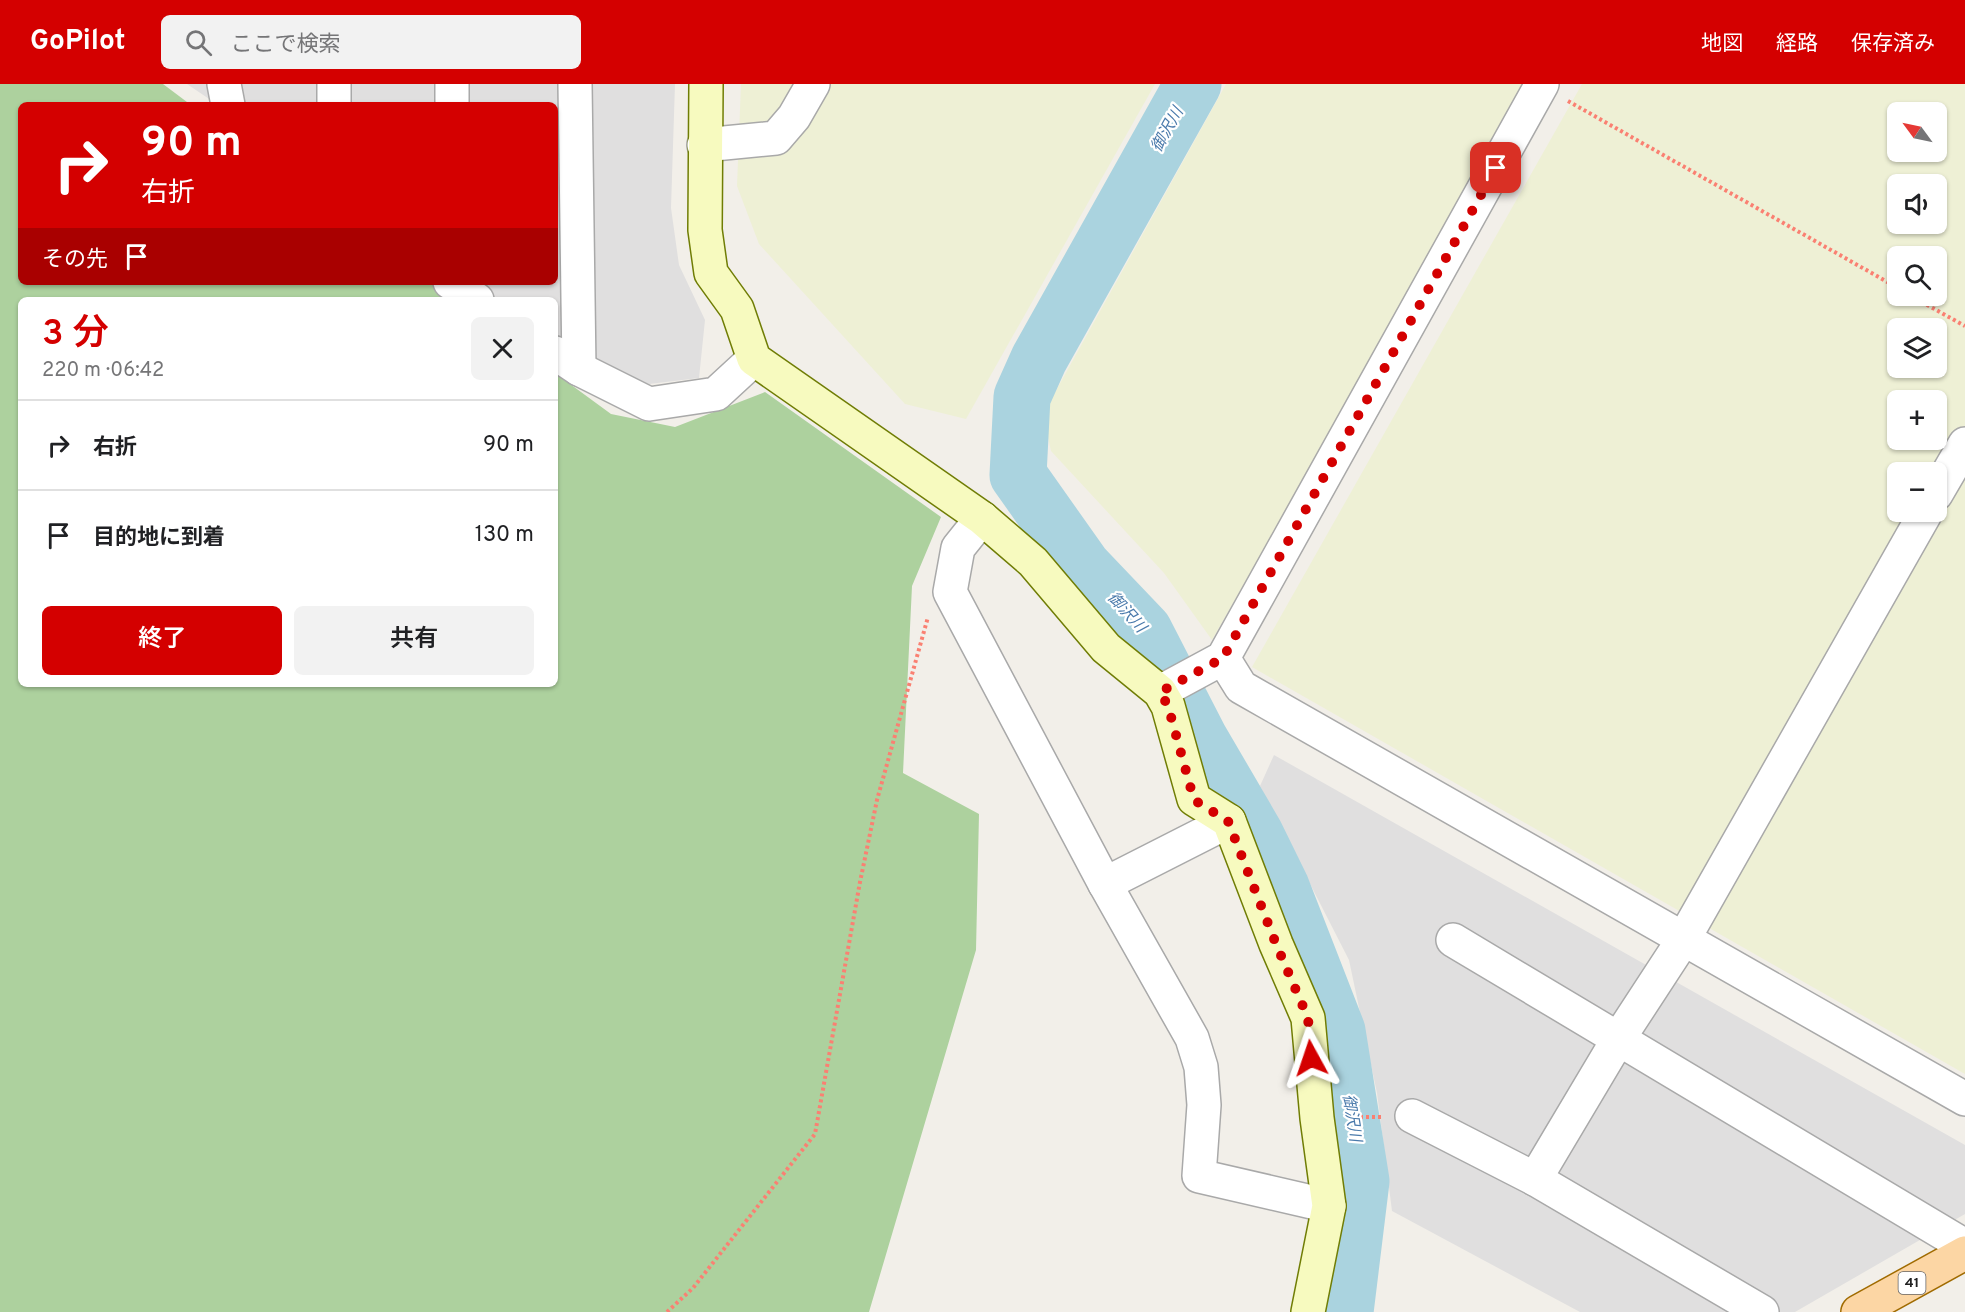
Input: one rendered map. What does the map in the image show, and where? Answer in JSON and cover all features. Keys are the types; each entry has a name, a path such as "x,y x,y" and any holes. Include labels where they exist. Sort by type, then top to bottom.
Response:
{"main road":[{"name":"41","path":"1858,1312 1965,1253"}],"street":[{"path":"224,84 227,102"},
{"path":"334,84 334,102"},
{"path":"452,84 452,102"},
{"path":"575,84 567,361 649,404 716,394 754,359"},
{"path":"706,84 705,230 711,273 737,309 754,359 982,518 1034,562 1106,648 1160,692 1168,706 1194,800 1228,821 1276,944 1308,1018 1317,1118 1329,1206 1308,1312"},
{"path":"704,145 776,138 794,117 813,84"},
{"path":"1160,692 1223,658 1540,85"},
{"path":"454,285 472,297"},
{"path":"1947,475 1965,444"},
{"path":"982,518 958,549 950,592 1105,884 1192,1038 1201,1068 1204,1105 1199,1176 1329,1206"},
{"path":"1535,1179 1619,1038 1683,940 1920,522"},
{"path":"1223,658 1240,687 1965,1099"},
{"path":"1105,884 1228,821"},
{"path":"1453,940 1965,1246"},
{"path":"1412,1116 1535,1179 1762,1312"}],"path":[{"path":"1540,85 1887,282"},
{"path":"1929,306 1965,326"},
{"path":"667,1312 693,1288 815,1134 877,800 927,619 950,592"},
{"path":"1317,1118 1412,1116"}],"shaded area":[{"path":"187,84 675,84 671,208 679,265 705,320 699,378 649,384 597,367 558,340 558,297 496,297 478,285 558,285 558,102 214,102"},
{"path":"1274,755 1965,1145 1965,1214 1795,1312 1580,1312 1392,1211 1377,1093 1349,960 1260,786"}],"green space":[{"path":"0,84 163,84 187,102 18,102 18,285 436,285 452,297 18,297 18,687 558,687 558,375 611,414 675,427 765,392 941,517 912,586 903,773 979,814 976,950 869,1312 0,1312"},
{"path":"741,84 1155,84 966,419 905,404 759,244 737,186"},
{"path":"1226,84 1530,84 1212,640 1164,573 1051,451 1043,414"},
{"path":"1582,84 1965,84 1965,1074 1252,667"}],"waterway":[{"name":"御沢川","path":"1193,84 1039,359 1022,397 1018,475 1083,567 1144,631 1199,738 1255,834 1281,887 1337,1031 1361,1181 1345,1312"}],"route":[{"path":"1311,1058 1308,1018 1276,944 1228,821 1194,800 1168,706 1160,692 1223,658 1496,168"}]}
